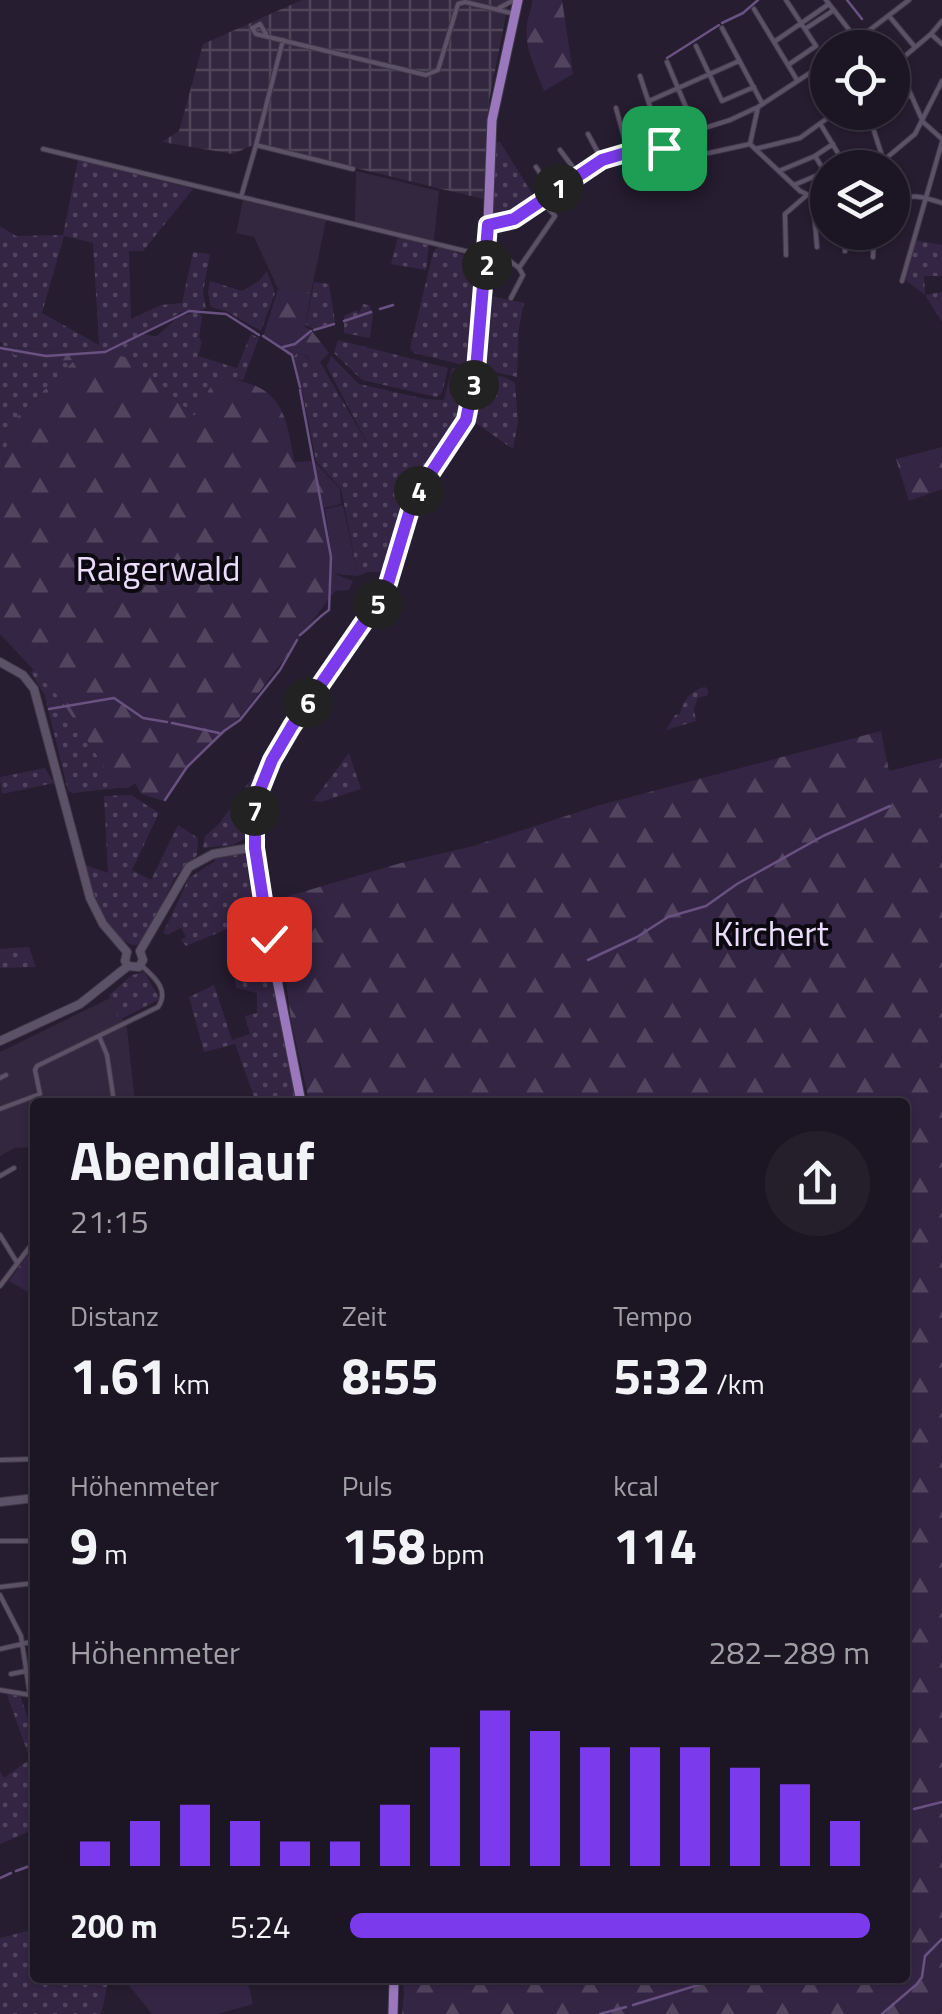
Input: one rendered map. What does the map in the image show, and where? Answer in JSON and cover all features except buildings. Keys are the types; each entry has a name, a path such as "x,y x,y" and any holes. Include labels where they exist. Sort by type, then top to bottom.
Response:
{"main road":[{"path":"301,1098 269,939 255,848 255,810 272,760 386,590 413,500 466,420 492,254 488,225 492,120 516,0"},
{"path":"392,2014 394,1983"}],"street":[{"path":"494,9 516,0"},
{"path":"786,0 816,46 788,65"},
{"path":"870,30 909,0"},
{"path":"266,34 426,75 438,70 458,4 465,2 515,14"},
{"path":"803,27 827,2 849,30"},
{"path":"754,8 797,80"},
{"path":"774,42 834,10"},
{"path":"815,14 819,20"},
{"path":"889,16 915,47"},
{"path":"910,51 942,21"},
{"path":"722,28 760,106 750,144"},
{"path":"931,34 942,44"},
{"path":"241,197 283,40"},
{"path":"696,46 722,102 754,87"},
{"path":"649,101 740,61"},
{"path":"667,62 696,131"},
{"path":"488,225 504,224 602,160 760,106 810,72"},
{"path":"640,76 666,155 750,144"},
{"path":"899,150 922,122 942,81"},
{"path":"902,281 942,140 922,122 911,93"},
{"path":"616,108 628,152"},
{"path":"755,149 800,138 813,130"},
{"path":"824,130 836,150"},
{"path":"588,134 602,160"},
{"path":"750,144 810,198"},
{"path":"824,150 833,144"},
{"path":"256,145 353,169"},
{"path":"44,150 492,254 519,268 523,275 512,298"},
{"path":"560,150 578,175"},
{"path":"779,171 810,158"},
{"path":"536,166 553,193"},
{"path":"934,169 942,169"},
{"path":"794,185 810,178"},
{"path":"786,255 784,214 807,196"},
{"path":"910,196 942,203"},
{"path":"519,268 556,216 542,202"},
{"path":"873,250 873,258"},
{"path":"0,662 24,675 34,689 90,898 103,924 128,952 140,952"},
{"path":"140,952 182,874 200,859 245,845 254,828"},
{"path":"233,850 255,848"},
{"path":"128,952 128,966"},
{"path":"140,952 144,960 141,965"},
{"path":"0,1041 80,1004 128,966 141,965"},
{"path":"41,1098 34,1070 37,1066 160,1005 162,990 141,965"},
{"path":"99,1036 113,1098"},
{"path":"0,1109 40,1094"},
{"path":"0,1176 14,1168"},
{"path":"0,1236 16,1262"},
{"path":"0,1286 3,1275 30,1246"},
{"path":"0,1460 30,1459"},
{"path":"0,1502 30,1499"},
{"path":"0,1540 30,1541"},
{"path":"0,1587 30,1584"},
{"path":"0,1595 23,1643 30,1687"},
{"path":"0,1649 30,1642"},
{"path":"11,1674 26,1671"},
{"path":"0,1690 30,1698"}],"shaded area":[{"path":"302,0 509,0 489,101 483,199 261,145 233,154 162,142 179,131 203,44"},
{"path":"356,171 439,191 434,241 355,222"},
{"path":"243,200 326,220 311,293 288,287 278,289 254,237 236,233"},
{"path":"112,997 127,1028 135,1098 30,1098 30,1147 15,1148 0,1156 0,1052"}],"green space":[{"path":"532,0 562,0 573,74 544,91 527,41"},
{"path":"500,142 535,198 514,211 510,208 501,215 504,222 499,223 492,210 494,143"},
{"path":"78,160 193,189 143,251 129,251 131,319 161,305 182,303 193,252 210,254 203,292 206,309 181,312 144,334 156,337 179,316 199,312 202,342 198,356 237,368 251,334 259,338 243,380 219,379 194,416 133,358 120,356 115,349 80,353 4,346 0,341 0,226 16,236 63,235","holes":["64,236 93,243 99,345 42,313"]},
{"path":"398,237 429,244 426,270 391,264"},
{"path":"915,240 942,245 942,276 924,276 925,295 904,279"},
{"path":"438,246 483,262 471,367 414,353 410,348"},
{"path":"267,271 275,293 261,331 211,307 210,281 242,291"},
{"path":"314,282 329,284 335,322 314,329 306,325"},
{"path":"288,287 311,293 305,327 329,353 313,369 308,357 299,352 292,357 263,337 278,289"},
{"path":"942,292 942,322 925,295"},
{"path":"490,296 524,303 517,377 482,369"},
{"path":"363,304 369,305 373,313 370,338 344,333 344,316 356,310 359,313"},
{"path":"338,340 448,368 442,393 437,397 362,380 334,353"},
{"name":"Raigerwald","path":"0,346 80,353 115,349 120,356 133,358 194,416 219,378 254,386 276,401 287,426 294,462 314,461 340,489 341,504 324,508 334,574 353,581 349,590 335,591 242,715 187,767 164,801 141,794 135,783 118,788 60,698 0,634 0,473 13,421 75,360 38,361 5,352 0,355"},
{"path":"5,352 38,361 76,359 13,421 0,473 0,355"},
{"path":"299,352 313,368 320,362 371,450 327,367 331,356 359,384 425,399 444,400 452,368 472,370 461,421 424,476 406,493 384,572 358,576 341,489 316,461 299,390 294,356"},
{"path":"481,372 515,383 518,422 513,449 473,421"},
{"path":"942,447 942,489 909,501 896,459"},
{"path":"343,505 358,576 334,574 325,509"},
{"path":"34,670 60,698 118,788 68,791 45,696 31,672"},
{"path":"704,687 708,695 698,698 694,709 696,721 666,730 688,697"},
{"name":"Kirchert","path":"881,731 889,771 942,758 942,2014 402,2014 403,1983 910,1983 910,1098 308,1098 291,1020 275,900 473,846 600,805"},
{"path":"270,753 251,809 247,837 233,845 203,848 205,836 219,824"},
{"path":"349,753 361,789 313,801"},
{"path":"45,768 54,783 2,794 0,777"},
{"path":"131,795 159,813 132,870 151,880 178,825 198,838 197,855 176,876 147,934 137,945 122,939 107,921 85,865 108,873 104,796"},
{"path":"249,854 253,862 297,1098 255,1098 235,1044 204,1052 189,997 214,985 232,1040 250,1034 245,1016 257,1013 257,993 236,988 227,929 186,946 181,940 186,937 181,928 163,933 189,878 215,861 212,856"},
{"path":"29,947 36,967 0,968 0,949"},
{"path":"144,972 160,999 119,1020 109,995 132,975"},
{"path":"30,1251 30,1293 9,1281"},
{"path":"6,1692 20,1695 30,1724 30,1759"},
{"path":"30,1759 30,1831 0,1844 0,1771 4,1778"},
{"path":"30,1930 30,1983 108,1983 101,2014 0,2014 0,1938"},
{"path":"127,1983 248,1983 253,2004 218,2014 152,2014"}],"waterway":[{"path":"722,23 758,0"},
{"path":"847,0 862,19"},
{"path":"667,58 719,25"},
{"path":"380,309 393,305"},
{"path":"0,348 46,356 105,352 189,311 226,314 259,335"},
{"path":"344,321 371,312"},
{"path":"314,330 334,324"},
{"path":"283,347 295,344 311,331"},
{"path":"263,336 292,355 300,387"},
{"path":"300,390 331,557 329,610 300,635"},
{"path":"165,800 187,767 240,720 280,670 297,640"},
{"path":"49,709 114,698 143,718 167,722"},
{"path":"172,723 219,733"},
{"path":"588,960 668,917 706,906 823,836 890,806"},
{"path":"914,1809 942,1802"},
{"path":"16,1871 30,1866"},
{"path":"0,1878 11,1873"},
{"path":"882,2014 917,1984 925,1956 942,1939"},
{"path":"633,2005 705,1983"},
{"path":"600,2014 626,2007"}],"route":[{"path":"269,939 255,848 255,810 260,790 292,726 378,606 394,571 413,500 466,420 476,370 488,225 514,219 602,160 663,142 664,148"}]}
